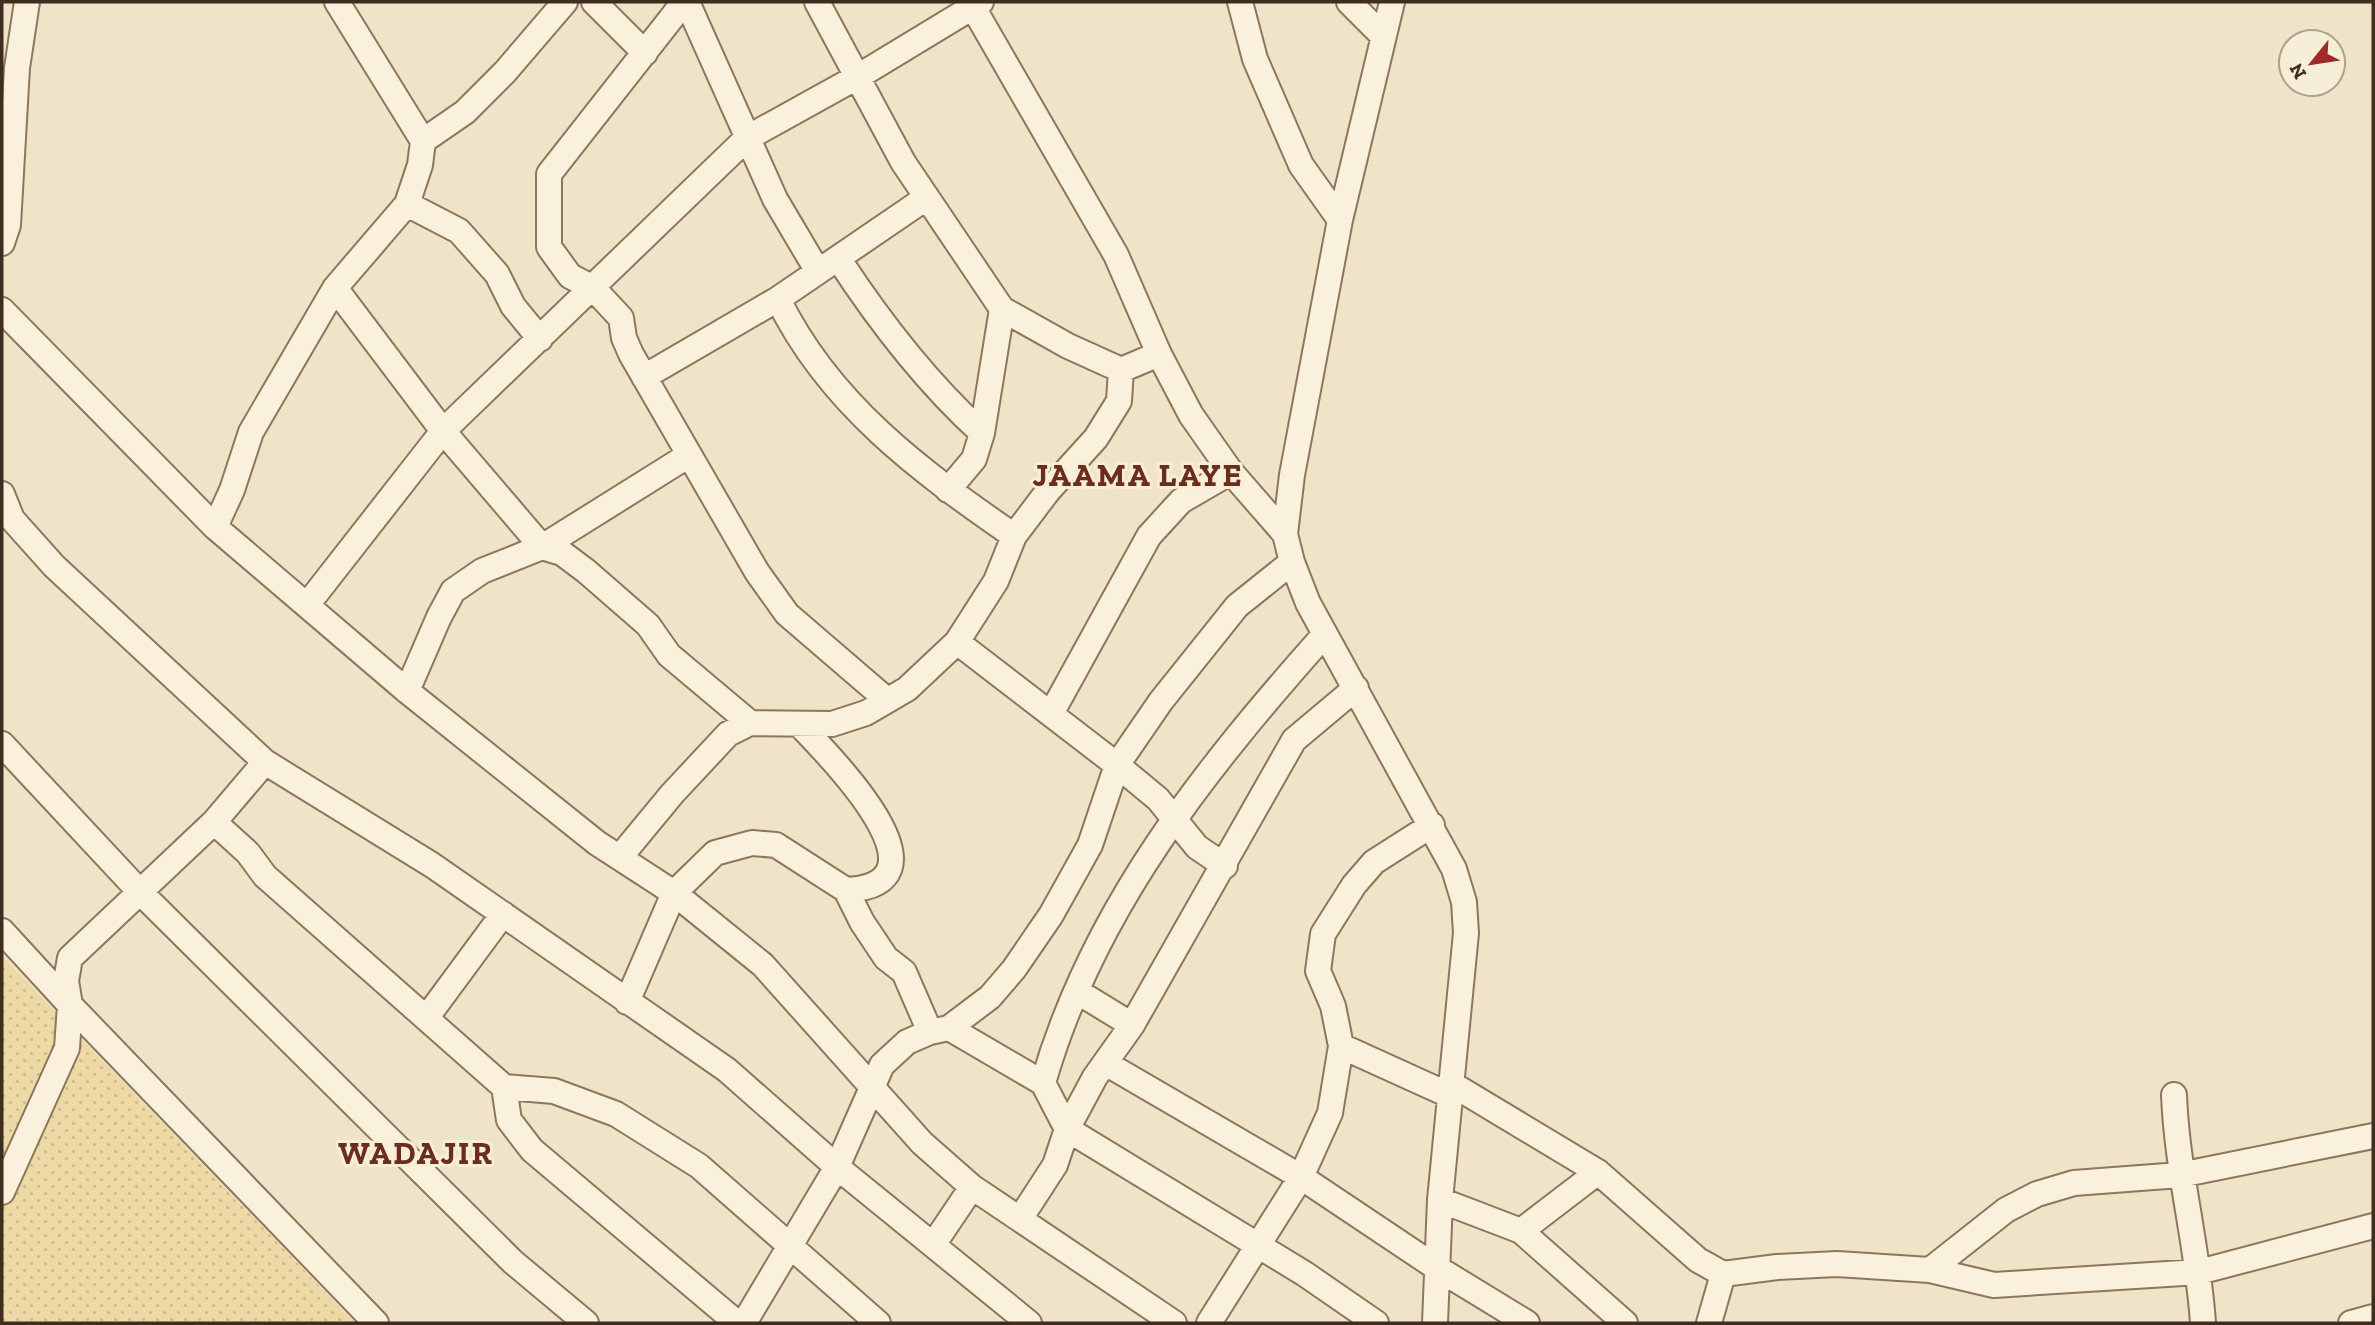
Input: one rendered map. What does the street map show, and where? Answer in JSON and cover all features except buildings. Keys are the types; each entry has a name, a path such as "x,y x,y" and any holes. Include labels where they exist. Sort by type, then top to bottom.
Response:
{"street":[{"path":"2,243 8,225 17,68 27,2"},
{"path":"215,527 232,490 251,432 335,288 407,204 420,165 423,141 337,2"},
{"path":"423,141 465,112 505,72 565,2"},
{"path":"594,2 645,53"},
{"path":"887,701 787,614 757,572 644,377 624,338 621,318 593,288 570,276 549,247 549,174 685,2 775,199 828,264 864,298 944,398 982,433"},
{"path":"817,2 903,162 1002,309 1068,346 1121,370 1159,354"},
{"path":"1240,2 1255,60 1301,165 1340,220"},
{"path":"1349,2 1382,35"},
{"path":"1392,2 1340,220 1292,475 1285,534 1292,562 1325,634 1432,825 1454,869 1464,902 1466,933 1440,1200 1435,1323"},
{"path":"307,605 443,432 747,138 859,76 974,3 1116,255 1159,354 1191,415 1231,472 1285,534"},
{"path":"644,377 778,299 926,198"},
{"path":"407,204 459,232 497,274 513,306 540,339"},
{"path":"335,288 443,432 542,547 562,553 586,571 648,625 669,654 751,723"},
{"path":"778,299 797,336 864,419 927,476 1014,536"},
{"path":"948,490 974,459 982,433 1002,309"},
{"path":"2,310 215,527 407,691 764,965 830,1036 922,1143 972,1186 1174,1323"},
{"path":"620,857 698,764 728,734 751,723 832,724 866,713 907,689 957,642 996,581 1014,536 1048,491 1096,438 1119,401 1121,370"},
{"path":"407,691 453,591 482,571 542,547 689,455"},
{"path":"1052,712 1149,536 1181,501 1231,472"},
{"path":"2,494 12,519 54,566 265,762 421,858 727,1070 837,1167 1029,1323"},
{"path":"744,1323 837,1167 882,1065 907,1042 940,1030 990,998 1014,969 1051,915 1090,845 1117,765 1161,701 1237,606 1292,562"},
{"path":"1042,1083 1057,1033 1137,872 1175,821 1186,800 1251,718 1325,634"},
{"path":"957,642 1052,712 1158,799 1197,847 1225,866"},
{"path":"1020,1219 1055,1165 1067,1129 1095,1077 1107,1064 1132,1025 1225,866 1294,740 1356,688"},
{"path":"799,724 872,806 888,842 892,859 890,870 876,881 858,889 846,890"},
{"path":"2,744 141,893 513,1262 586,1323"},
{"path":"2,1192 67,1048 70,1005 65,981 70,958 214,822 265,762"},
{"path":"214,822 248,853 265,876 504,1087 554,1091 616,1114 699,1166 788,1248 878,1323"},
{"path":"1209,1323 1300,1177 1330,1113 1342,1046 1333,1006 1318,971 1323,933 1354,885 1374,862 1432,825"},
{"path":"627,1002 674,894 715,853 752,843 776,845 846,890 862,922 886,958 904,972 940,1030 1042,1083 1067,1129 1258,1245 1376,1323"},
{"path":"427,1017 503,914"},
{"path":"2,930 70,1005 376,1323"},
{"path":"1077,992 1132,1025"},
{"path":"1342,1046 1450,1089 1598,1172 1698,1260 1723,1274 1837,1264 1930,1270 1994,1285 2199,1272 2373,1226"},
{"path":"1107,1064 1300,1177 1437,1268 1527,1323"},
{"path":"504,1087 509,1120 550,1168 737,1323"},
{"path":"2174,1095 2180,1175 2199,1272 2203,1323"},
{"path":"1930,1270 2006,1210 2037,1194 2074,1183 2180,1175 2373,1136"},
{"path":"1521,1231 1598,1172"},
{"path":"933,1245 972,1186"},
{"path":"1440,1200 1521,1231 1625,1323"},
{"path":"1709,1323 1723,1274"},
{"path":"2351,1323 2373,1317"}],"sand":[{"path":"2,956 355,1323 2,1323"}],"district":[{"name":"JAAMA LAYE","path":"1138,475"},
{"name":"WADAJIR","path":"416,1153"}]}
